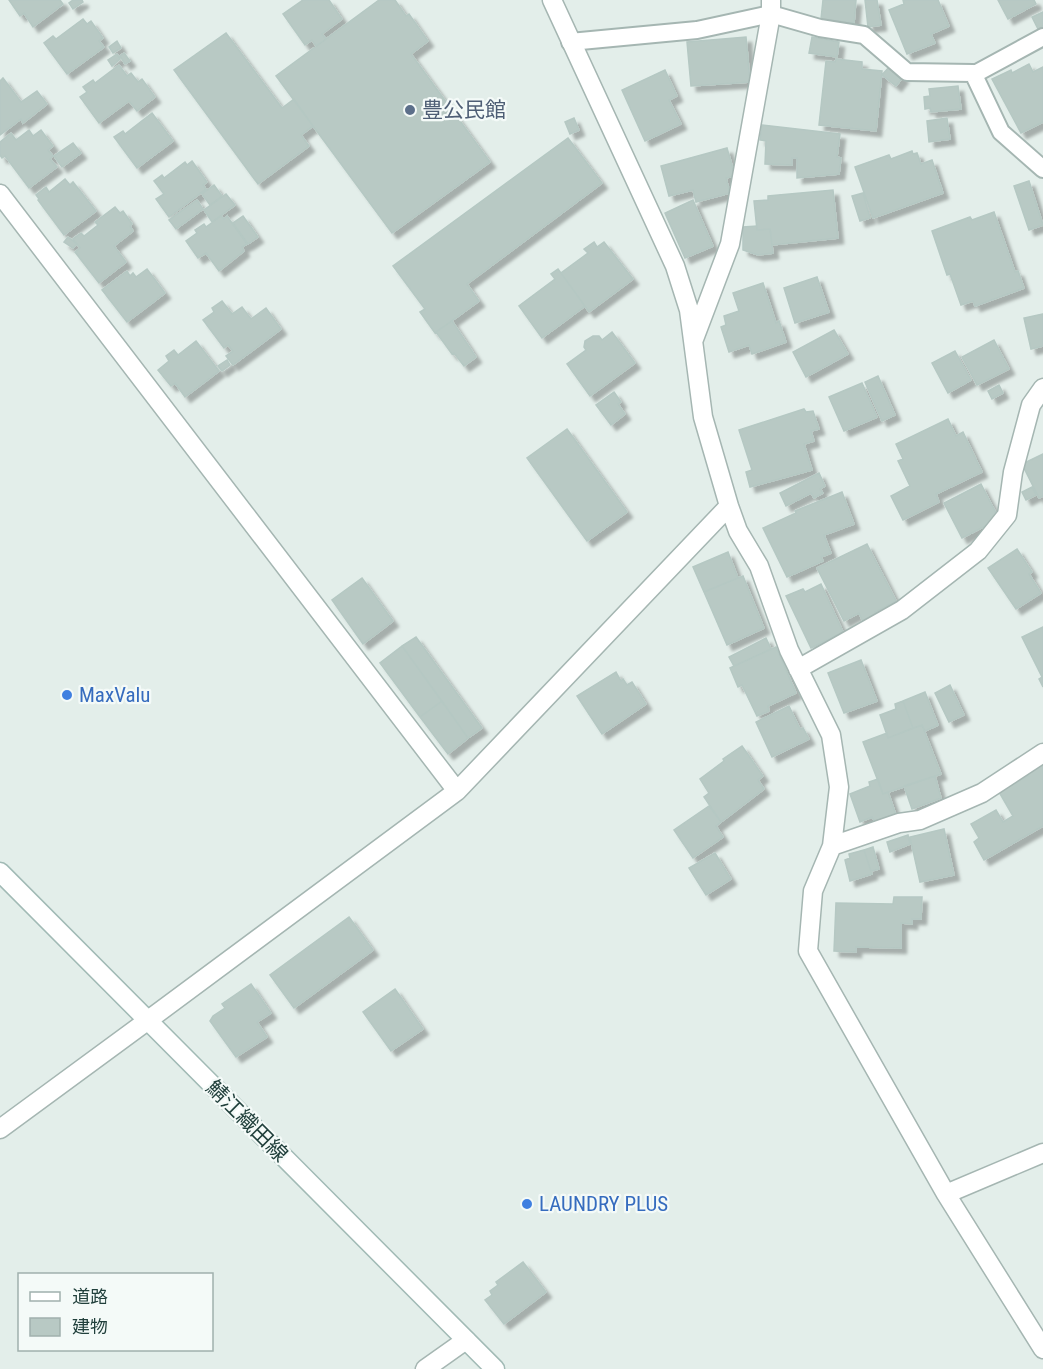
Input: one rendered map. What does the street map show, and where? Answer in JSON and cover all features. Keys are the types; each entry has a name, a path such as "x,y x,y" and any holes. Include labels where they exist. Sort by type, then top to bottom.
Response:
{"street":[{"path":"552,0 675,266 689,310 703,417 729,506 738,531 759,566 789,650 831,735 838,787 832,846 813,891 808,951 946,1194 1043,1349"},
{"path":"692,343 730,244 771,7"},
{"path":"0,194 457,791"},
{"path":"798,669 902,610 978,551 1007,515 1013,472 1031,405 1043,388"},
{"path":"0,1129 457,791 729,506"},
{"path":"832,846 899,823 930,816 982,793 1043,753"},
{"name":"鯖江織田線","path":"0,873 495,1369"},
{"path":"946,1194 1043,1153"},
{"path":"425,1369 466,1340"}],"lane":[{"path":"570,42 697,30 771,7 820,28 864,35 907,72 973,73 1001,132 1043,169"},
{"path":"973,75 1043,37"}],"building":[{"path":"9,0 60,0 63,4 33,27 24,13 20,16"},
{"path":"73,0 83,2 73,9 69,3"},
{"path":"303,0 329,0 342,19 322,34 326,39 316,46 312,40 305,45 283,14"},
{"path":"379,0 395,0 406,16 409,14 428,41 411,54 490,162 392,233 276,76"},
{"path":"823,0 856,0 854,23 821,19"},
{"path":"865,0 877,0 881,25 868,27"},
{"path":"903,0 938,0 949,26 931,34 935,43 907,54 889,10 904,4"},
{"path":"998,0 1034,0 1036,4 1008,19"},
{"path":"1043,12 1043,26 1038,29 1032,17"},
{"path":"83,19 87,24 91,21 103,38 99,41 104,47 67,74 44,43 53,36 56,39"},
{"path":"226,33 282,108 294,99 313,126 301,135 309,146 258,184 174,70"},
{"path":"746,37 750,82 691,86 687,42"},
{"path":"812,37 839,42 837,57 809,53"},
{"path":"117,41 121,48 113,53 109,47"},
{"path":"124,53 130,61 125,64 120,56"},
{"path":"117,54 120,59 112,66 108,60"},
{"path":"836,59 862,62 862,69 882,71 876,131 819,125 826,61 835,62"},
{"path":"1029,64 1033,72 1043,67 1043,122 1021,133 992,79 1011,70 1012,73"},
{"path":"119,65 127,76 131,73 138,82 142,79 155,97 137,111 129,101 99,123 80,97 87,92 83,87 93,80 95,83"},
{"path":"890,66 903,77 896,86 882,75"},
{"path":"665,70 677,96 669,100 681,124 645,141 622,90"},
{"path":"3,78 21,102 37,91 47,104 23,123 21,119 0,135 0,81"},
{"path":"958,86 961,109 931,112 930,108 925,109 924,97 930,96 929,89"},
{"path":"152,113 173,141 137,168 114,137 123,131 125,134"},
{"path":"574,118 579,130 570,134 565,122"},
{"path":"947,118 950,139 929,142 927,121"},
{"path":"762,125 840,134 837,157 841,158 839,174 797,178 797,158 792,158 792,165 765,164 766,141 760,140"},
{"path":"29,130 33,136 41,130 53,146 48,150 53,156 50,159 57,167 29,188 5,156 2,158 0,155 0,142 11,133 16,140"},
{"path":"568,138 602,183 467,284 479,301 435,333 420,312 425,309 393,266"},
{"path":"73,143 81,153 62,167 54,156"},
{"path":"727,148 735,176 726,178 730,193 696,202 693,190 669,196 661,166"},
{"path":"912,151 913,154 917,153 921,164 932,160 943,193 873,218 855,167 889,155 891,159"},
{"path":"192,161 207,182 203,185 206,189 169,217 156,199 164,194 154,181 162,175 164,178 185,162 187,165"},
{"path":"65,179 70,185 73,182 96,211 64,235 36,195 46,187 49,192"},
{"path":"1029,181 1043,225 1029,230 1014,186"},
{"path":"214,185 222,196 210,205 202,194"},
{"path":"833,190 838,238 772,245 770,229 757,230 754,201 768,200 768,196"},
{"path":"863,193 870,218 860,221 852,196"},
{"path":"226,194 235,205 212,222 204,210"},
{"path":"197,200 203,209 176,229 169,220"},
{"path":"693,200 713,246 685,258 665,213"},
{"path":"115,207 120,213 123,211 132,224 130,226 133,231 114,246 126,262 99,283 75,252 80,248 73,239 81,233 84,236 98,225 95,222"},
{"path":"994,212 1015,272 1018,271 1024,288 975,306 973,301 961,305 950,274 947,275 932,231 970,217 972,220"},
{"path":"221,216 224,219 227,216 247,244 242,247 244,251 219,271 206,253 198,258 186,241 197,233 195,230 204,224 206,227"},
{"path":"243,216 258,237 248,244 233,223"},
{"path":"757,226 757,230 770,229 773,253 758,255 743,250 743,227"},
{"path":"68,237 77,244 73,248 64,242"},
{"path":"594,242 597,247 604,242 633,279 589,312 561,273 588,253 584,249"},
{"path":"147,269 165,293 127,322 102,290 127,271 130,276 133,273 136,277"},
{"path":"558,269 585,306 542,338 519,306 555,279 551,274"},
{"path":"817,277 829,312 795,323 784,288"},
{"path":"763,283 776,323 779,321 786,342 752,354 749,345 729,352 721,327 726,325 724,316 739,311 733,293"},
{"path":"222,301 232,314 242,307 251,319 266,308 281,329 233,365 226,356 233,351 228,345 224,348 203,320 214,312 212,308"},
{"path":"1043,314 1043,346 1031,349 1024,318"},
{"path":"452,321 476,357 464,366 436,332"},
{"path":"834,330 848,354 806,377 793,352"},
{"path":"612,332 635,363 590,396 567,364 586,350 585,341 593,336 599,336 602,340"},
{"path":"994,340 1009,369 977,385 962,357"},
{"path":"196,341 219,371 185,397 175,383 171,386 158,370 169,361 166,356 174,350 178,355"},
{"path":"955,351 971,380 948,393 932,363"},
{"path":"227,360 230,365 222,371 218,366"},
{"path":"878,376 895,415 882,421 865,382"},
{"path":"862,383 877,417 844,431 829,397"},
{"path":"999,385 1003,393 992,399 988,391"},
{"path":"614,392 625,414 611,425 596,405"},
{"path":"804,409 806,412 813,411 819,429 811,431 814,441 804,444 812,470 750,487 746,472 752,470 739,430"},
{"path":"948,419 956,436 963,432 982,472 936,494 939,502 903,520 891,496 910,486 898,461 903,459 896,444"},
{"path":"567,429 627,512 587,541 527,458"},
{"path":"1043,454 1043,496 1039,498 1022,464"},
{"path":"819,473 825,486 820,489 823,493 814,498 811,493 786,506 780,493"},
{"path":"981,484 999,519 962,538 944,503"},
{"path":"1032,487 1036,495 1026,500 1022,492"},
{"path":"842,492 854,524 824,535 831,553 821,557 823,561 787,577 763,528 796,513 795,511"},
{"path":"867,544 896,601 875,612 878,617 864,624 859,613 844,621 817,568"},
{"path":"1017,549 1032,572 1029,574 1041,593 1016,609 988,568"},
{"path":"728,552 738,578 704,592 693,567"},
{"path":"743,576 764,628 727,645 704,592"},
{"path":"362,578 393,621 363,644 332,600"},
{"path":"821,584 843,632 811,648 786,596 803,589 805,592"},
{"path":"1043,627 1043,687 1039,679 1042,677 1022,637"},
{"path":"416,637 482,728 468,738 402,646"},
{"path":"766,638 771,649 734,666 729,657"},
{"path":"402,646 442,701 420,717 380,663"},
{"path":"776,647 796,693 768,706 769,711 757,716 742,685 738,687 730,668"},
{"path":"861,660 877,701 844,713 828,673"},
{"path":"616,672 621,681 623,679 627,685 632,682 646,704 602,734 577,696"},
{"path":"950,685 964,715 949,722 935,693"},
{"path":"925,692 938,725 925,731 922,725 913,728 903,701"},
{"path":"442,701 468,738 448,754 420,717"},
{"path":"903,701 913,728 888,738 880,715 896,709 895,704"},
{"path":"789,706 800,729 803,728 809,739 772,757 756,722"},
{"path":"922,725 941,774 883,794 863,742 887,733 888,738"},
{"path":"742,746 763,776 758,780 764,789 721,822 704,797 709,793 700,779"},
{"path":"1043,765 1043,826 984,860 974,842 979,838 971,824 996,810 1003,822 1013,816 999,792"},
{"path":"935,776 941,798 912,809 904,786"},
{"path":"878,779 883,794 888,792 896,815 875,822 872,817 860,822 850,794 870,786 869,782"},
{"path":"709,806 721,822 716,826 723,837 693,858 674,830"},
{"path":"944,829 954,875 920,882 910,837"},
{"path":"908,835 910,844 890,852 887,842"},
{"path":"873,847 879,869 871,871 864,850"},
{"path":"864,850 872,874 850,881 845,860 850,858 849,854"},
{"path":"715,853 731,879 706,895 689,868"},
{"path":"894,897 922,897 921,919 912,919 912,924 901,923 901,948 856,947 856,952 834,951 836,903 893,904"},
{"path":"349,917 373,950 294,1008 270,975"},
{"path":"251,984 271,1013 257,1022 267,1037 236,1057 210,1021 213,1016 225,1008 222,1004"},
{"path":"395,989 423,1029 391,1051 363,1012"},
{"path":"523,1262 546,1292 504,1324 485,1300 492,1295 490,1291 498,1285 496,1282"}],"place":[{"name":"豊公民館","path":"410,110"},
{"name":"MaxValu","path":"67,695"},
{"name":"LAUNDRY PLUS","path":"527,1204"}]}
